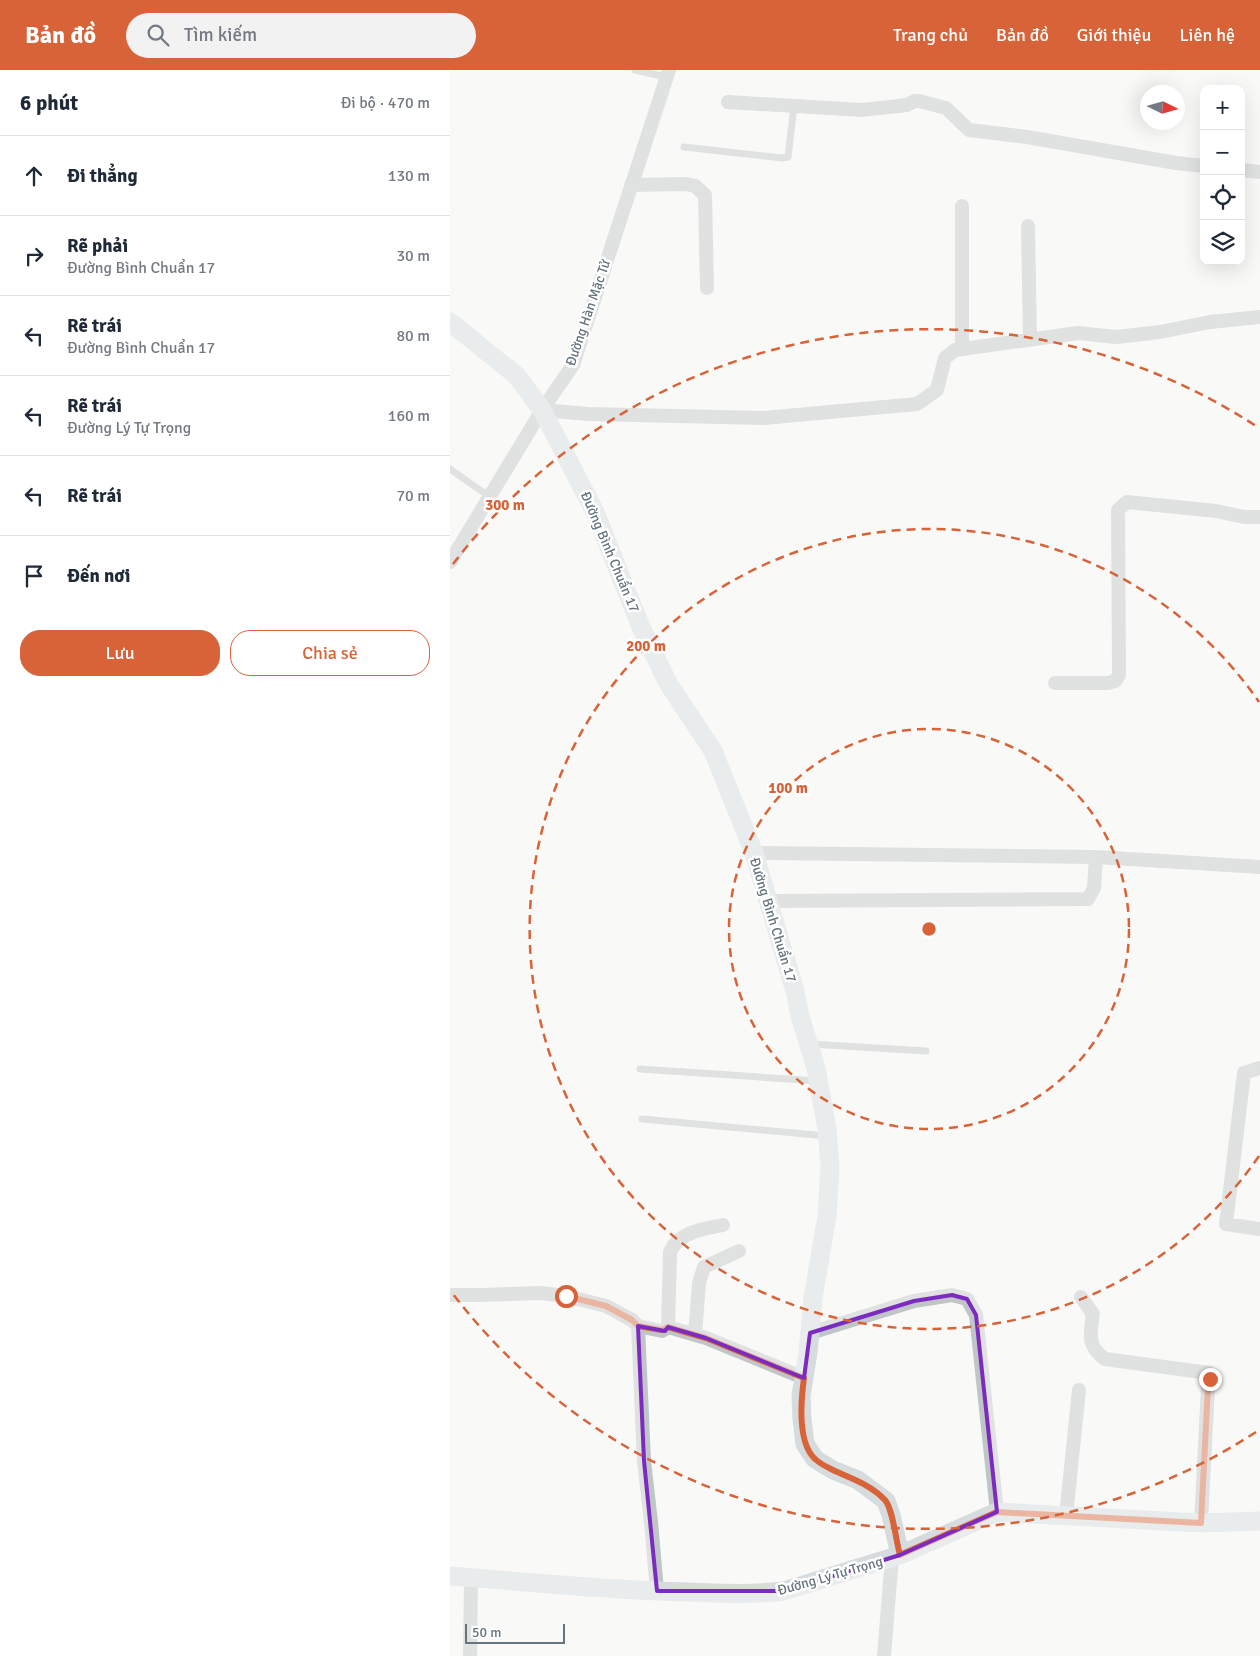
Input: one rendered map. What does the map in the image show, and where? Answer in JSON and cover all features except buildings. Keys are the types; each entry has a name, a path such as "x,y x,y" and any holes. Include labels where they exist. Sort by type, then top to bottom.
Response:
{"street":[{"name":"Đường Hàn Mặc Tử","path":"450,562 542,410 573,365 668,73"},
{"path":"728,102 862,110 907,105 920,101 946,108 969,130 1027,137 1200,166"},
{"path":"1245,170 1260,172"},
{"path":"631,185 686,184 695,186 705,195 707,288"},
{"path":"962,206 962,349"},
{"path":"1028,226 1030,339"},
{"path":"542,410 589,414 764,418 917,404 937,390 944,358 955,350 1078,332 1116,337 1260,316"},
{"name":"Đường Bình Chuẩn 17","path":"450,322 517,376 542,410 596,512 640,625 668,683 713,751 754,853 795,991 818,1082 827,1136 829,1187 827,1216 813,1298 801,1396 806,1444 815,1459 833,1470 858,1480 886,1501 891,1515 896,1556"},
{"path":"1055,683 1108,683 1115,681 1119,675 1118,510 1127,502 1216,511 1244,517 1260,516"},
{"path":"754,853 1096,857 1260,867"},
{"path":"768,901 1088,899 1094,888 1096,857"},
{"path":"1260,1068 1244,1073 1226,1224 1260,1229"},
{"path":"668,1327 670,1252 673,1244 685,1235 723,1226"},
{"path":"695,1335 699,1283 704,1268 739,1251"},
{"path":"450,1295 514,1292 566,1296 606,1306 632,1320 638,1326 662,1330 668,1327 695,1335 760,1358 804,1378"},
{"path":"810,1333 914,1301 952,1295 967,1299 976,1314 997,1512"},
{"path":"1081,1297 1093,1314 1090,1334 1095,1352 1105,1359 1209,1373 1201,1523"},
{"path":"638,1326 644,1461 656,1591"},
{"path":"1066,1516 1078,1390"},
{"name":"Đường Lý Tự Trọng","path":"450,1576 656,1591 752,1594 784,1591 896,1556 997,1512 1201,1523 1260,1521"},
{"path":"884,1656 896,1556"},
{"path":"470,1656 471,1578"}],"lane":[{"path":"635,70 668,73"},
{"path":"684,147 782,158 788,156 794,106"},
{"path":"450,469 490,497"},
{"path":"808,1043 926,1050"},
{"path":"640,1069 818,1082"},
{"path":"642,1119 827,1136"}],"highlighted area":[{"path":"952,1295 967,1299 976,1315 997,1512 900,1555 784,1591 657,1591 644,1461 638,1326 665,1331 668,1327 706,1338 804,1378 810,1333 914,1301"}],"route":[{"path":"566,1296 606,1306 632,1320 638,1326 647,1329 662,1330 668,1327 706,1338 760,1358 804,1378 801,1396 806,1444 815,1459 833,1470 858,1480 886,1501 900,1555 997,1512 1201,1523 1208,1386 1210,1379"}]}
